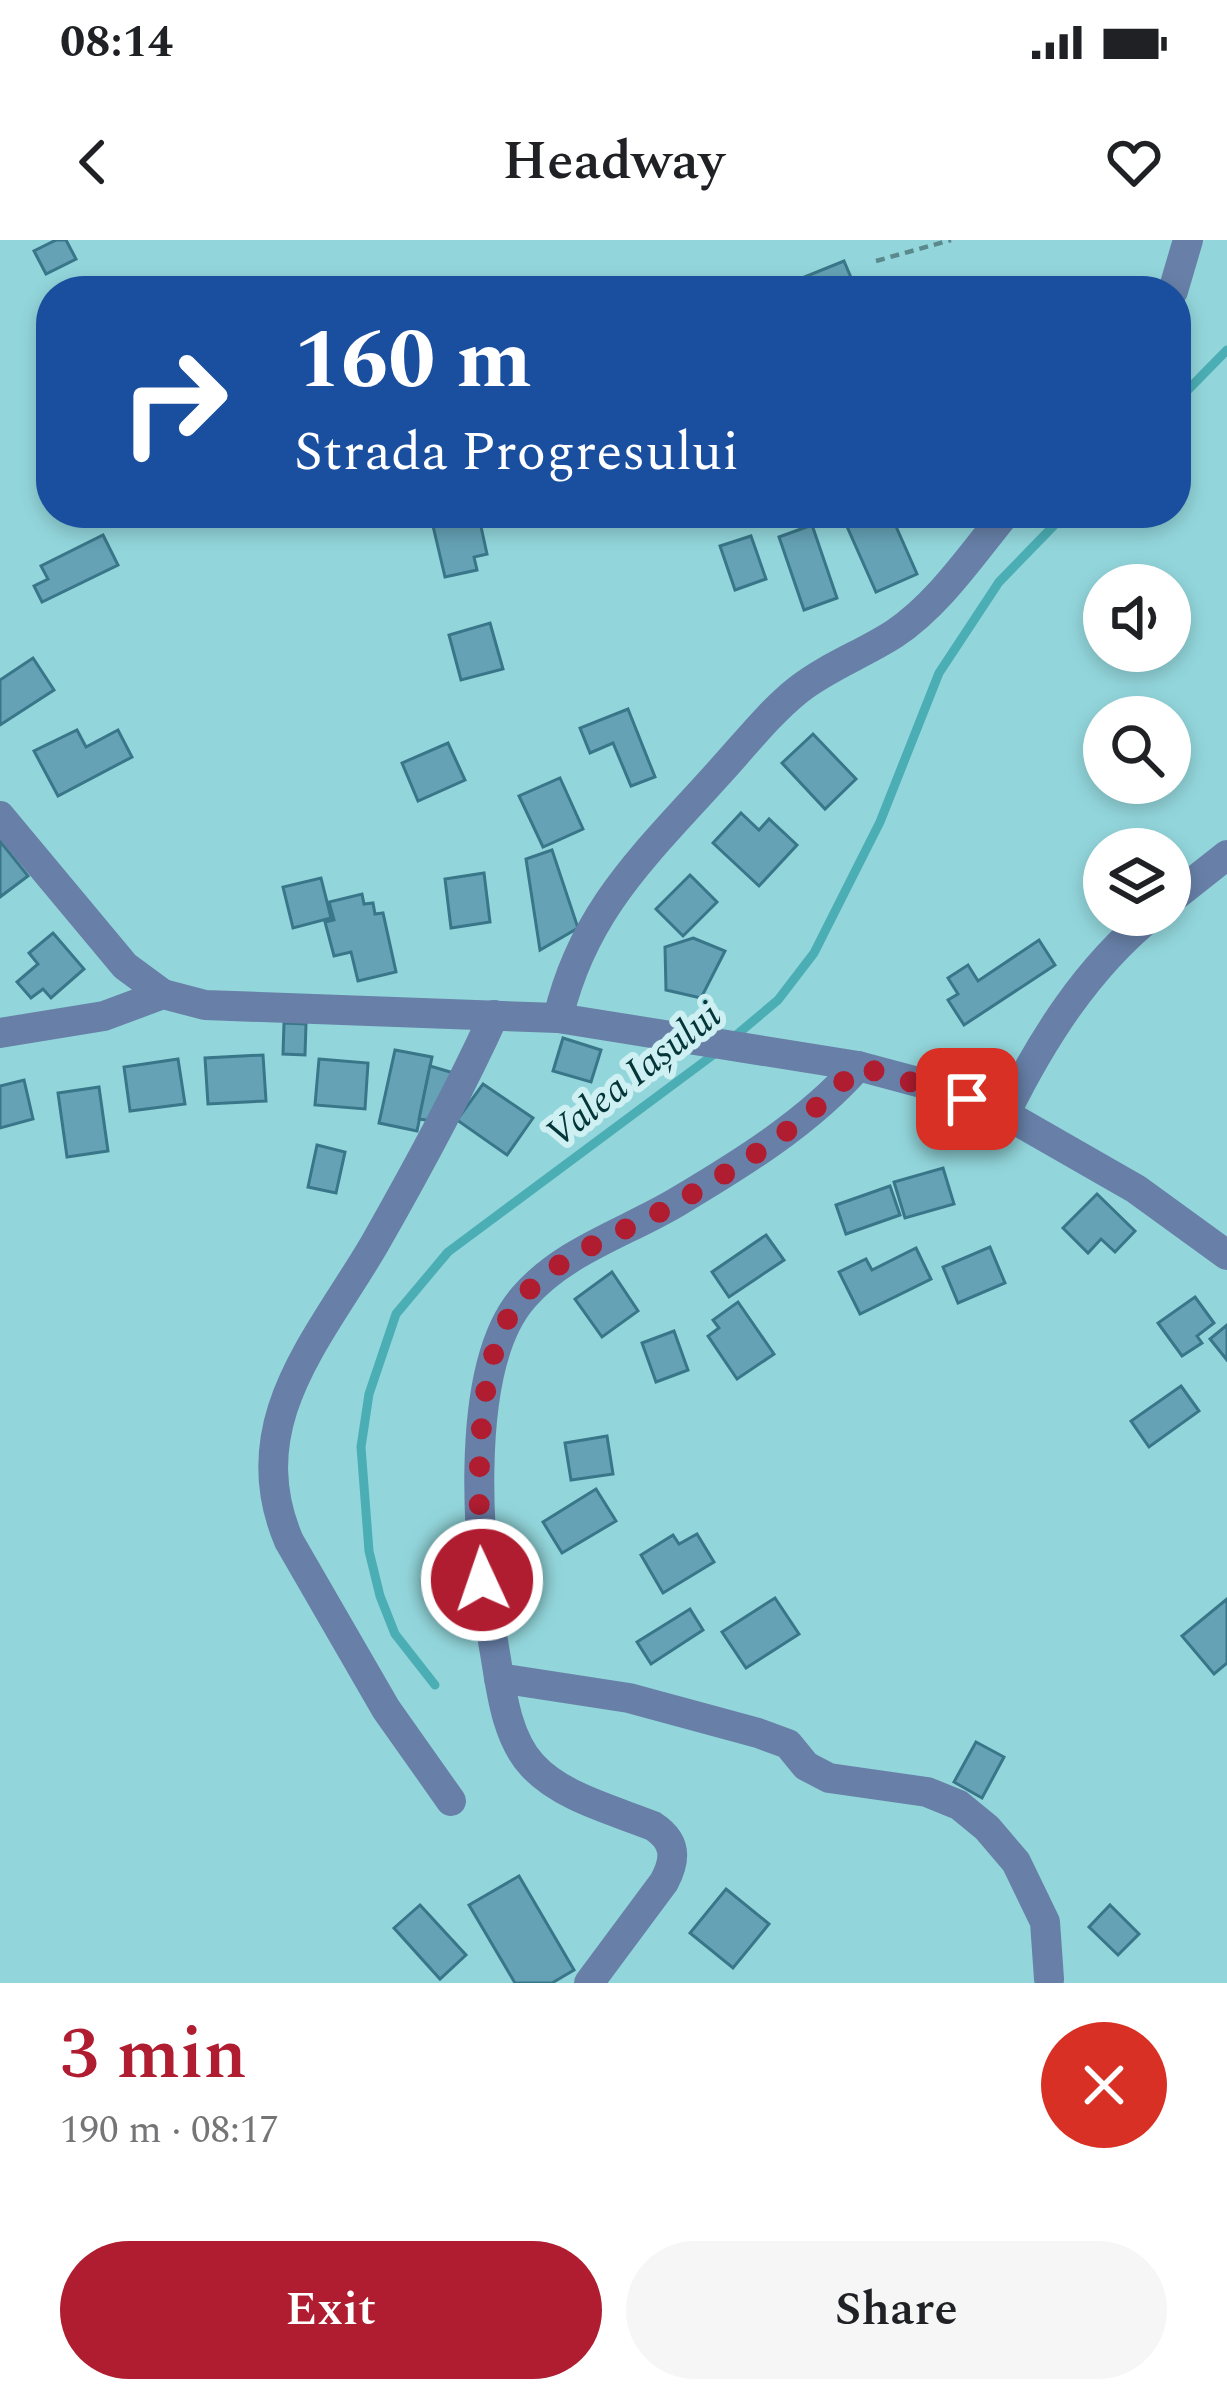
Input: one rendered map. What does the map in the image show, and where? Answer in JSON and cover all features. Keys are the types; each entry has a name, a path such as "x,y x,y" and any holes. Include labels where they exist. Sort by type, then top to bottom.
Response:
{"street":[{"path":"1177,276 1188,240"},
{"path":"558,1018 568,973 589,930 625,879 798,690 897,632 951,580 994,528"},
{"path":"0,816 124,966 163,994 205,1005 558,1018 858,1066 929,1085 1005,1114 1136,1189 1227,1255"},
{"path":"1191,883 1227,855"},
{"path":"1005,1114 1041,1042 1125,936"},
{"path":"0,1033 104,1016 163,994"},
{"path":"451,1801 386,1709 289,1540 276,1511 273,1442 310,1344 374,1244 494,1015"},
{"path":"589,1983 664,1882 674,1853 667,1836 653,1826 556,1786 530,1763 514,1735 482,1580 478,1505 486,1406 501,1332 520,1301 558,1265 676,1203 825,1104 858,1066"},
{"path":"500,1678 629,1698 758,1733 788,1744 806,1766 829,1778 927,1792 959,1805 1016,1862 1045,1922 1049,1979"}],"path":[{"path":"876,261 951,240"}],"building":[{"path":"66,240 76,259 46,274 34,251"},
{"path":"844,261 850,276 807,276"},
{"path":"434,528 481,528 487,554 474,557 477,570 445,577"},
{"path":"813,528 837,598 804,610 779,537"},
{"path":"848,528 897,528 917,574 876,592"},
{"path":"103,535 118,565 42,602 34,586 48,579 41,566"},
{"path":"751,536 766,579 735,590 720,546"},
{"path":"490,623 503,669 461,680 449,635"},
{"path":"33,658 54,690 0,725 0,680"},
{"path":"628,709 655,777 631,786 613,743 590,753 580,728"},
{"path":"77,730 86,747 118,730 132,757 58,796 34,751"},
{"path":"813,734 856,779 825,809 782,763"},
{"path":"448,743 465,780 418,801 402,763"},
{"path":"560,778 583,829 543,847 519,796"},
{"path":"741,813 759,830 769,819 797,845 759,886 713,843"},
{"path":"0,841 28,876 0,897"},
{"path":"552,850 578,928 540,950 526,859"},
{"path":"484,873 490,922 451,928 445,879"},
{"path":"690,875 717,902 683,936 656,909"},
{"path":"321,878 331,918 293,928 283,887"},
{"path":"362,894 364,904 373,903 375,914 383,913 396,972 358,981 351,952 334,956 325,922 334,920 329,902"},
{"path":"53,933 84,969 51,998 43,989 31,998 17,982 38,964 29,953"},
{"path":"693,938 725,951 701,998 666,990 665,947"},
{"path":"1039,940 1055,965 964,1025 948,1000 958,994 948,978 968,965 978,981"},
{"path":"284,1023 306,1024 305,1055 283,1054"},
{"path":"563,1038 601,1050 591,1082 553,1071"},
{"path":"395,1050 432,1057 417,1131 379,1123"},
{"path":"263,1055 266,1101 208,1104 205,1058"},
{"path":"178,1059 185,1104 130,1111 124,1067"},
{"path":"319,1059 368,1063 365,1109 315,1105"},
{"path":"430,1066 457,1074 433,1121 419,1119"},
{"path":"24,1080 33,1119 0,1128 0,1086"},
{"path":"483,1084 533,1118 507,1155 457,1120"},
{"path":"99,1087 108,1151 67,1157 58,1093"},
{"path":"317,1145 345,1152 336,1193 308,1187"},
{"path":"943,1168 954,1204 905,1218 894,1182"},
{"path":"890,1186 900,1215 846,1234 836,1205"},
{"path":"1097,1194 1135,1231 1115,1252 1101,1239 1088,1253 1063,1228"},
{"path":"766,1235 784,1260 729,1297 712,1272"},
{"path":"990,1247 1005,1283 958,1303 943,1267"},
{"path":"916,1248 931,1279 860,1314 839,1272 866,1259 872,1270"},
{"path":"612,1272 638,1311 602,1337 575,1299"},
{"path":"1195,1297 1214,1323 1197,1336 1202,1343 1182,1356 1158,1323"},
{"path":"738,1302 774,1354 737,1379 708,1336 719,1328 713,1320"},
{"path":"1227,1325 1227,1360 1210,1339"},
{"path":"674,1331 688,1370 656,1382 642,1343"},
{"path":"1181,1386 1199,1411 1149,1447 1131,1421"},
{"path":"607,1436 613,1474 571,1480 565,1443"},
{"path":"596,1489 616,1521 562,1553 543,1522"},
{"path":"697,1534 714,1562 663,1593 641,1555 673,1535 679,1544"},
{"path":"775,1598 799,1634 746,1668 722,1632"},
{"path":"1227,1599 1227,1663 1214,1674 1182,1636"},
{"path":"690,1609 703,1630 651,1664 637,1642"},
{"path":"976,1742 1004,1757 982,1798 954,1782"},
{"path":"519,1876 574,1970 552,1983 515,1983 469,1905"},
{"path":"726,1889 769,1924 733,1968 690,1933"},
{"path":"420,1905 466,1955 440,1979 394,1928"},
{"path":"1110,1905 1139,1934 1118,1955 1089,1927"}],"waterway":[{"name":"Valea Iașului","path":"1191,387 1227,350"},
{"name":"Valea Iașului","path":"734,1037 778,1000 814,953 880,822 939,673 999,582 1051,528"},
{"name":"Valea Iașului","path":"435,1685 395,1634 369,1551 361,1447 369,1394 396,1314 448,1252 717,1052"}],"route":[{"path":"482,1580 478,1505 492,1365 501,1332 520,1301 542,1278 591,1246 676,1203 825,1104 858,1066 967,1099"}]}
